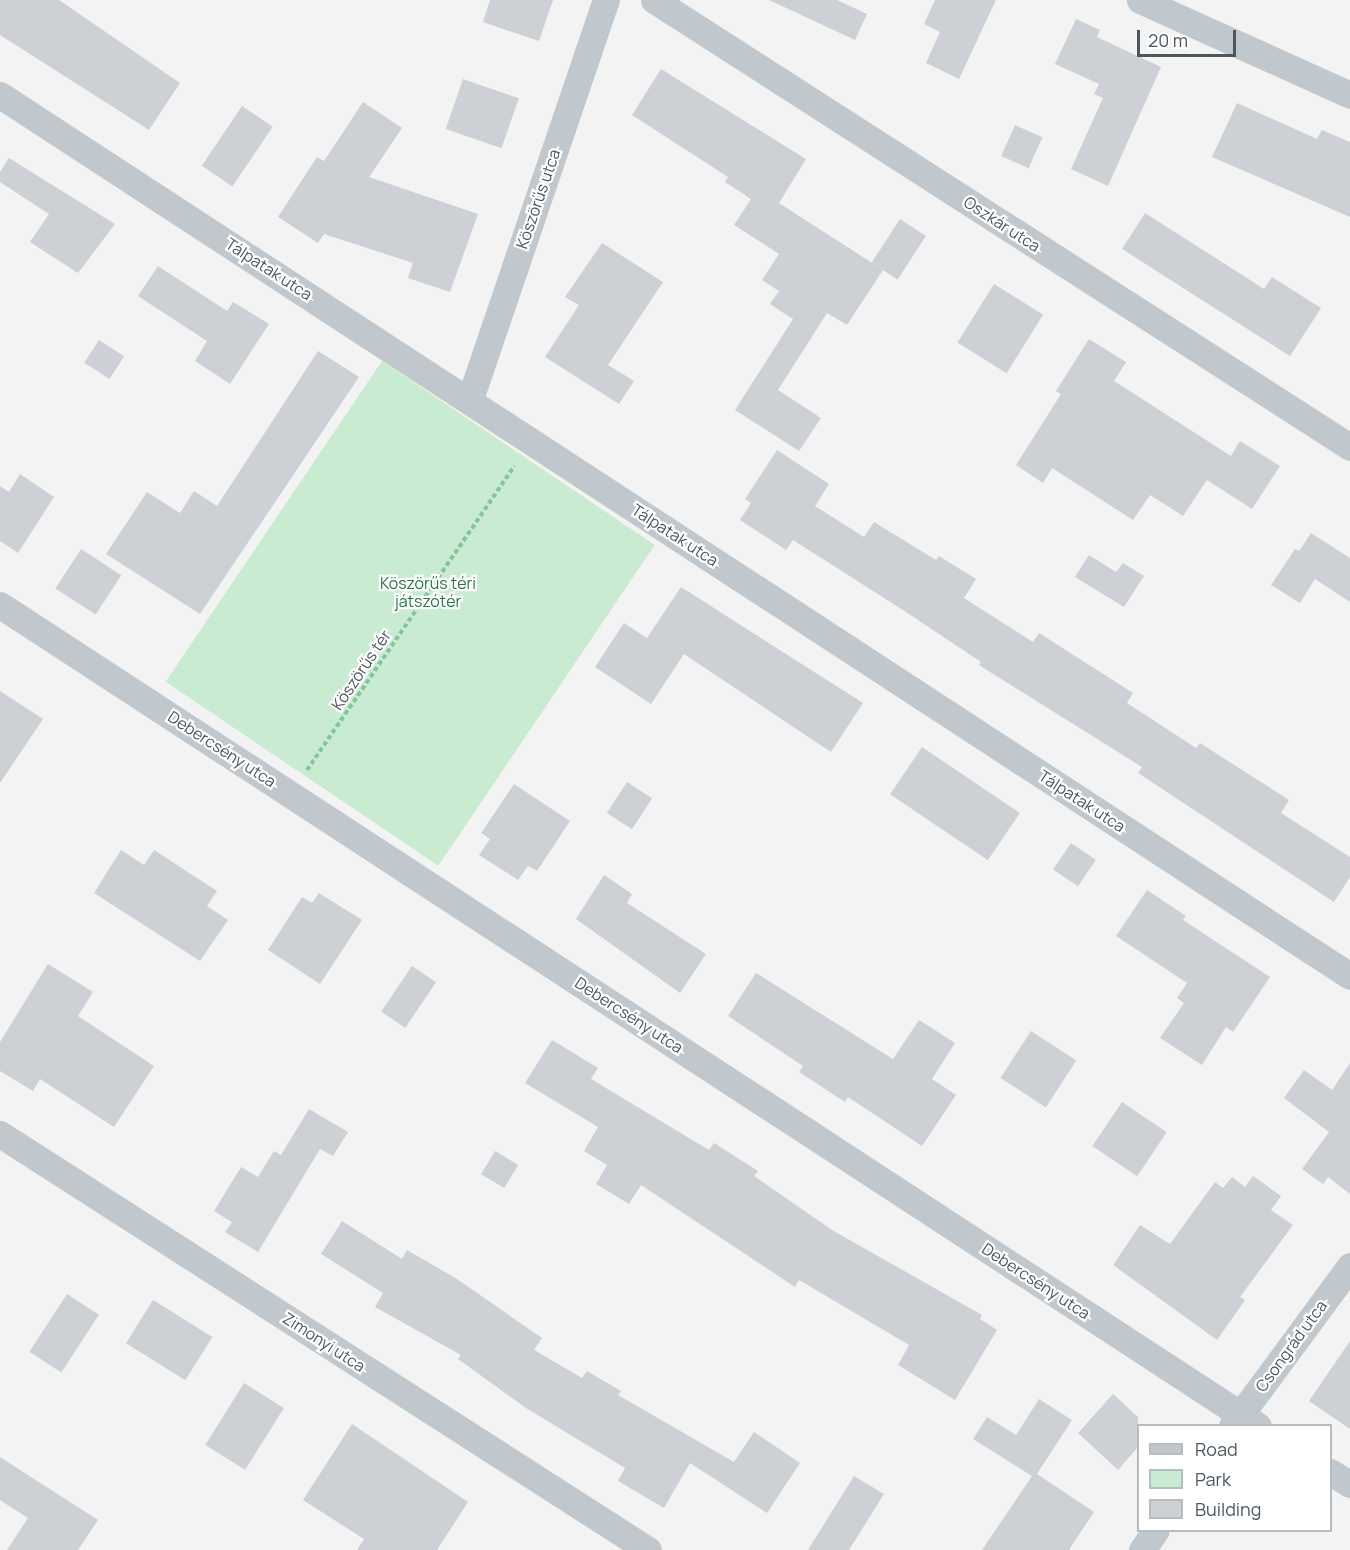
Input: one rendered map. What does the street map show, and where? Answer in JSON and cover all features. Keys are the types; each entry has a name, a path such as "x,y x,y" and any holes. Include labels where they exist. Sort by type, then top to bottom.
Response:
{"street":[{"name":"Köszörűs utca","path":"470,399 606,0"},
{"name":"Oszkár utca","path":"654,0 1350,447"},
{"path":"1140,0 1350,95"},
{"name":"Tálpatak utca","path":"0,94 1350,976"},
{"name":"Debercsény utca","path":"0,605 291,794 1243,1422"},
{"name":"Zimonyi utca","path":"0,1134 648,1550"},
{"name":"Csongrád utca","path":"1243,1422 1350,1266"},
{"path":"1332,1473 1350,1484"},
{"path":"1142,1550 1155,1532"}],"path":[{"name":"Köszörűs tér","path":"291,794 532,441"}],"green space":[{"name":"Köszörűs téri játszótér","path":"382,361 655,545 438,866 166,682"}],"building":[{"path":"0,0 59,0 180,83 149,130 0,35"},
{"path":"490,0 553,0 539,41 483,22"},
{"path":"769,0 837,0 867,14 855,40"},
{"path":"935,0 996,0 959,79 926,63 940,32 924,24"},
{"path":"1076,19 1100,30 1097,37 1161,67 1108,186 1071,169 1103,98 1094,94 1099,84 1055,64"},
{"path":"661,69 806,159 779,203 883,270 847,325 827,313 778,390 821,418 799,451 735,410 793,319 770,304 779,291 762,280 779,254 734,225 751,199 725,182 728,177 632,115"},
{"path":"463,79 519,98 502,148 446,129"},
{"path":"363,102 402,128 369,177 478,214 450,292 408,278 413,263 324,234 318,243 278,217 317,157 324,161"},
{"path":"1237,103 1317,139 1322,130 1350,142 1350,217 1212,157"},
{"path":"242,106 273,127 232,186 202,166"},
{"path":"1015,125 1042,137 1029,168 1001,156"},
{"path":"9,158 115,224 78,273 30,242 49,214 0,182 0,172"},
{"path":"1145,213 1264,289 1272,277 1321,308 1290,356 1122,249"},
{"path":"900,219 926,236 898,279 872,263"},
{"path":"602,243 663,282 608,365 634,381 619,404 545,357 579,305 565,297"},
{"path":"158,266 227,311 233,302 269,324 230,384 195,361 207,341 138,296"},
{"path":"994,284 1043,315 1007,373 957,343"},
{"path":"1089,339 1126,362 1114,381 1231,456 1240,441 1280,466 1252,509 1207,480 1183,516 1150,495 1133,520 1052,468 1043,483 1016,465 1061,394 1056,391"},
{"path":"99,340 124,356 109,379 84,363"},
{"path":"318,351 359,377 200,614 106,554 147,492 180,513 194,491 217,506"},
{"path":"777,450 829,484 815,506 864,537 874,522 936,560 939,556 976,579 964,598 1033,642 1039,633 1133,693 1127,703 1196,748 1200,743 1289,800 1281,813 1350,857 1350,877 1334,902 1138,773 1142,767 979,665 981,662 903,610 793,540 786,550 740,520 751,503 745,499"},
{"path":"20,474 54,497 18,553 0,541 0,486 9,492"},
{"path":"1311,533 1350,558 1350,602 1315,579 1300,603 1271,585 1295,549 1299,551"},
{"path":"81,549 121,575 96,615 55,588"},
{"path":"1089,555 1116,572 1123,563 1144,576 1124,607 1075,577"},
{"path":"681,587 863,703 831,752 684,654 651,704 595,667 624,623 647,638"},
{"path":"0,691 43,719 0,783"},
{"path":"922,747 1020,813 988,860 890,794"},
{"path":"627,782 652,798 632,829 607,813"},
{"path":"514,784 570,821 537,871 528,866 518,880 479,855 490,839 481,833"},
{"path":"1071,843 1096,860 1078,886 1053,870"},
{"path":"121,850 144,865 154,850 217,891 207,906 228,920 200,961 94,893"},
{"path":"604,875 632,894 627,903 706,954 680,993 576,919"},
{"path":"1147,890 1186,916 1183,920 1270,977 1233,1032 1226,1027 1202,1065 1160,1038 1184,1003 1177,998 1187,983 1116,936"},
{"path":"319,893 362,920 320,984 268,950 302,897 312,903"},
{"path":"48,964 93,992 78,1016 154,1066 114,1127 40,1079 33,1091 0,1071 0,1042"},
{"path":"412,966 436,982 405,1028 381,1012"},
{"path":"756,973 893,1059 919,1020 955,1043 932,1079 956,1095 922,1146 848,1097 845,1102 799,1072 803,1066 728,1016"},
{"path":"1031,1031 1076,1060 1046,1107 1001,1078"},
{"path":"552,1040 598,1068 591,1079 709,1150 714,1143 758,1171 754,1176 832,1230 982,1315 980,1319 997,1330 955,1400 898,1365 909,1345 799,1280 795,1287 641,1185 629,1204 596,1184 607,1165 584,1151 598,1127 525,1083"},
{"path":"1350,1063 1350,1194 1328,1177 1323,1184 1302,1169 1329,1132 1284,1098 1304,1070 1332,1090"},
{"path":"1122,1102 1167,1132 1137,1176 1092,1146"},
{"path":"309,1109 348,1132 333,1156 320,1149 258,1252 225,1232 232,1222 214,1211 241,1167 258,1177 274,1151 281,1155"},
{"path":"495,1151 518,1165 504,1188 481,1174"},
{"path":"1253,1176 1281,1196 1271,1210 1293,1225 1240,1297 1245,1300 1217,1340 1113,1265 1140,1225 1170,1244 1215,1182 1223,1188 1232,1177 1245,1187"},
{"path":"342,1221 402,1259 407,1250 457,1279 542,1338 534,1350 582,1378 587,1371 621,1391 618,1395 734,1462 754,1432 800,1463 767,1513 690,1463 664,1508 618,1481 625,1468 526,1408 458,1359 461,1355 375,1307 383,1293 321,1254"},
{"path":"67,1294 99,1315 61,1373 29,1352"},
{"path":"153,1300 212,1337 185,1380 126,1343"},
{"path":"1350,1341 1350,1429 1309,1401"},
{"path":"244,1383 284,1408 245,1470 205,1445"},
{"path":"1113,1394 1138,1417 1137,1448 1118,1470 1078,1433"},
{"path":"1039,1399 1072,1420 1037,1474 1094,1512 1069,1550 982,1550 1032,1476 973,1439 987,1417 1016,1435"},
{"path":"352,1424 468,1502 437,1550 357,1550 364,1539 303,1500"},
{"path":"0,1457 98,1520 78,1550 7,1550 28,1518 0,1500"},
{"path":"854,1476 884,1494 849,1550 808,1550"}]}
